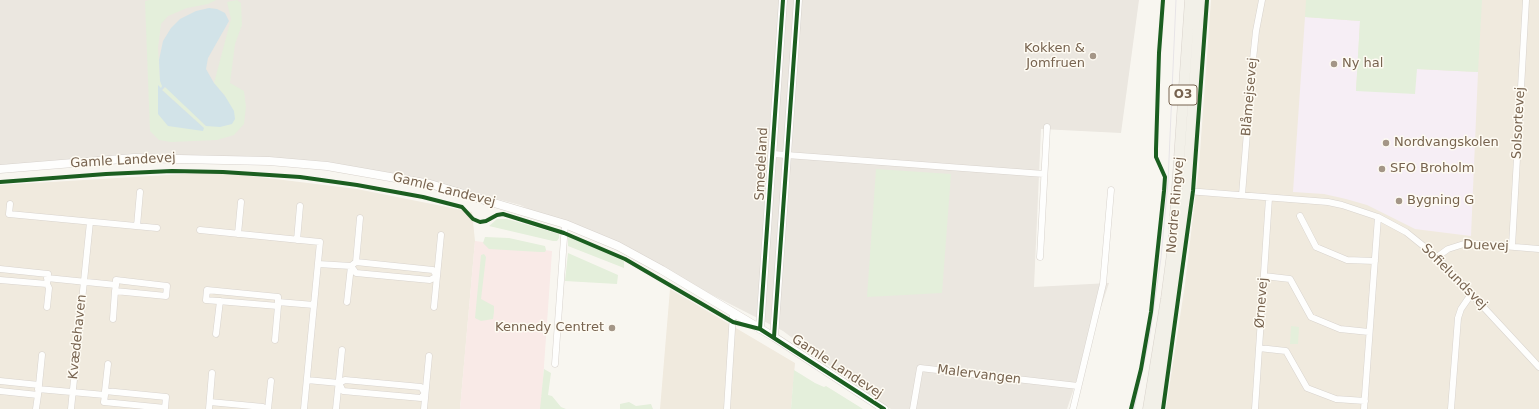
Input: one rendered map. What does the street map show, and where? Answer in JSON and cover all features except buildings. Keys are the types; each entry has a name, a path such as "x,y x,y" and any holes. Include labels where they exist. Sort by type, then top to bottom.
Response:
{"main road":[{"name":"Nordre Ringvej","path":"1148,409 1159,351 1173,246 1190,0"},
{"name":"Nordre Ringvej","path":"1158,409 1179,266 1187,191 1200,0"}],"street":[{"name":"Smedeland","path":"760,329 783,0"},
{"name":"Smedeland","path":"774,337 798,0"},
{"name":"Blåmejsevej","path":"1242,195 1252,68 1262,0"},
{"name":"Solsortevej","path":"1512,246 1526,0"},
{"path":"1040,257 1047,127"},
{"name":"Smedeland","path":"773,154 1044,174"},
{"name":"Gamle Landevej","path":"0,169 134,158 269,160 377,174 430,184 565,224 618,246 662,270 774,337 884,409"},
{"path":"1073,409 1103,284 1111,190"},
{"name":"Sofielundsvej","path":"1187,191 1342,205 1378,217 1406,232 1437,257 1539,366"},
{"path":"137,226 140,192"},
{"name":"Ørnevej","path":"1255,409 1269,198"},
{"path":"238,234 241,202"},
{"path":"10,204 9,214 157,228"},
{"path":"297,240 300,206"},
{"path":"1300,216 1316,247 1347,260 1375,261"},
{"path":"1364,409 1378,217"},
{"path":"347,302 360,218"},
{"name":"Kvædehaven","path":"71,409 90,222"},
{"path":"555,364 565,224"},
{"path":"200,230 320,242 304,409"},
{"path":"434,307 441,235"},
{"name":"Duevej","path":"1437,257 1448,249 1467,243 1539,249"},
{"path":"318,264 353,264 432,270 437,276"},
{"path":"353,264 356,273 430,280 437,276"},
{"name":"Kvædehaven","path":"0,269 48,274 47,281"},
{"path":"1264,276 1290,279 1311,317 1340,329 1370,332"},
{"name":"Kvædehaven","path":"0,280 84,282 116,288 166,296 167,286 116,280 116,288"},
{"path":"47,281 49,288 47,307"},
{"path":"113,319 116,288"},
{"path":"275,340 278,304 278,297 207,290 206,300 220,302 278,304 314,305"},
{"path":"1451,409 1458,318 1461,309 1472,293"},
{"path":"216,334 220,302"},
{"path":"727,409 733,313"},
{"path":"1259,348 1286,351 1307,388 1337,400 1365,401"},
{"path":"336,409 342,350"},
{"path":"36,409 42,355"},
{"path":"424,409 429,356"},
{"path":"104,409 108,364"},
{"name":"Malervangen","path":"913,409 920,368 1078,386"},
{"path":"212,372 210,406 263,407 264,409"},
{"path":"307,380 339,383 346,380 421,388 425,393"},
{"name":"Kvædehaven","path":"0,381 38,390"},
{"path":"268,409 271,381"},
{"path":"339,383 343,391 421,398 425,393"},
{"name":"Kvædehaven","path":"0,391 38,390 105,396 166,397 165,408 105,396"}],"shaded area":[{"path":"0,0 1139,0 1121,133 1041,129 1034,287 1109,283 1067,409 891,409 881,404 783,331 681,279 520,205 405,175 232,158 171,155 0,168"},
{"path":"1211,0 1539,0 1539,409 1166,409 1185,284 1199,166"},
{"path":"209,8 217,9 225,13 229,21 208,58 206,69 234,111 235,119 232,124 220,127 206,126 165,87 162,90 204,128 203,131 168,126 158,114 158,85 161,88 162,86 160,81 159,60 163,41 171,28 180,19 196,11"},
{"name":"Nordvangskolen","path":"1305,17 1360,21 1356,91 1416,69 1478,72 1471,236 1415,229 1367,205 1324,194 1293,192"},
{"path":"218,172 357,189 472,212 475,241 460,409 0,409 0,185"},
{"path":"475,241 552,251 541,409 460,409"},
{"path":"670,289 795,363 791,409 660,409"}],"green space":[{"path":"216,0 208,4 187,8 168,16 161,24 158,48 160,81 163,86 161,88 158,86 158,114 204,128 162,90 166,87 206,126 225,96 214,83 231,19 227,2 237,0 241,3 242,25 235,44 230,83 244,91 246,107 244,124 234,135 217,140 171,142 159,140 150,131 145,1"},
{"path":"1306,0 1482,0 1478,72 1417,69 1415,94 1356,91 1360,21 1305,17"},
{"path":"876,169 951,174 942,293 867,297"},
{"path":"497,219 507,219 559,234 559,238 557,241 553,241 489,226"},
{"path":"568,236 624,259 624,268 568,246"},
{"path":"485,237 509,238 545,246 546,250 545,252 540,252 489,249 483,243"},
{"path":"568,253 618,275 617,284 565,281"},
{"path":"484,254 486,257 481,299 494,306 494,312 493,319 481,321 475,318 481,255"},
{"path":"1291,326 1299,327 1298,344 1290,344"},
{"path":"544,369 551,373 548,395 552,396 561,407 566,409 540,409"},
{"path":"794,370 815,383 824,387 826,386 863,409 791,409"},
{"path":"629,402 636,406 651,404 653,409 620,409 620,404"}],"tram line":[{"path":"1134,409 1149,340 1161,258 1168,182 1176,0"}],"cycle path":[{"path":"760,329 783,0"},
{"path":"774,337 798,0"},
{"path":"1131,409 1141,369 1151,312 1164,191 1165,177 1156,157 1159,53 1163,0"},
{"path":"1163,409 1193,191 1207,0"},
{"path":"0,182 106,174 172,171 223,172 300,177 357,185 423,197 462,207 473,219 480,222 503,214 564,233 625,259 733,322 760,329 884,409"}],"place":[{"name":"Kokken & Jomfruen","path":"1093,56"},
{"name":"Ny hal","path":"1334,64"},
{"name":"Nordvangskolen","path":"1386,143"},
{"name":"SFO Broholm","path":"1382,169"},
{"name":"Bygning G","path":"1399,201"},
{"name":"Kennedy Centret","path":"612,328"}]}
